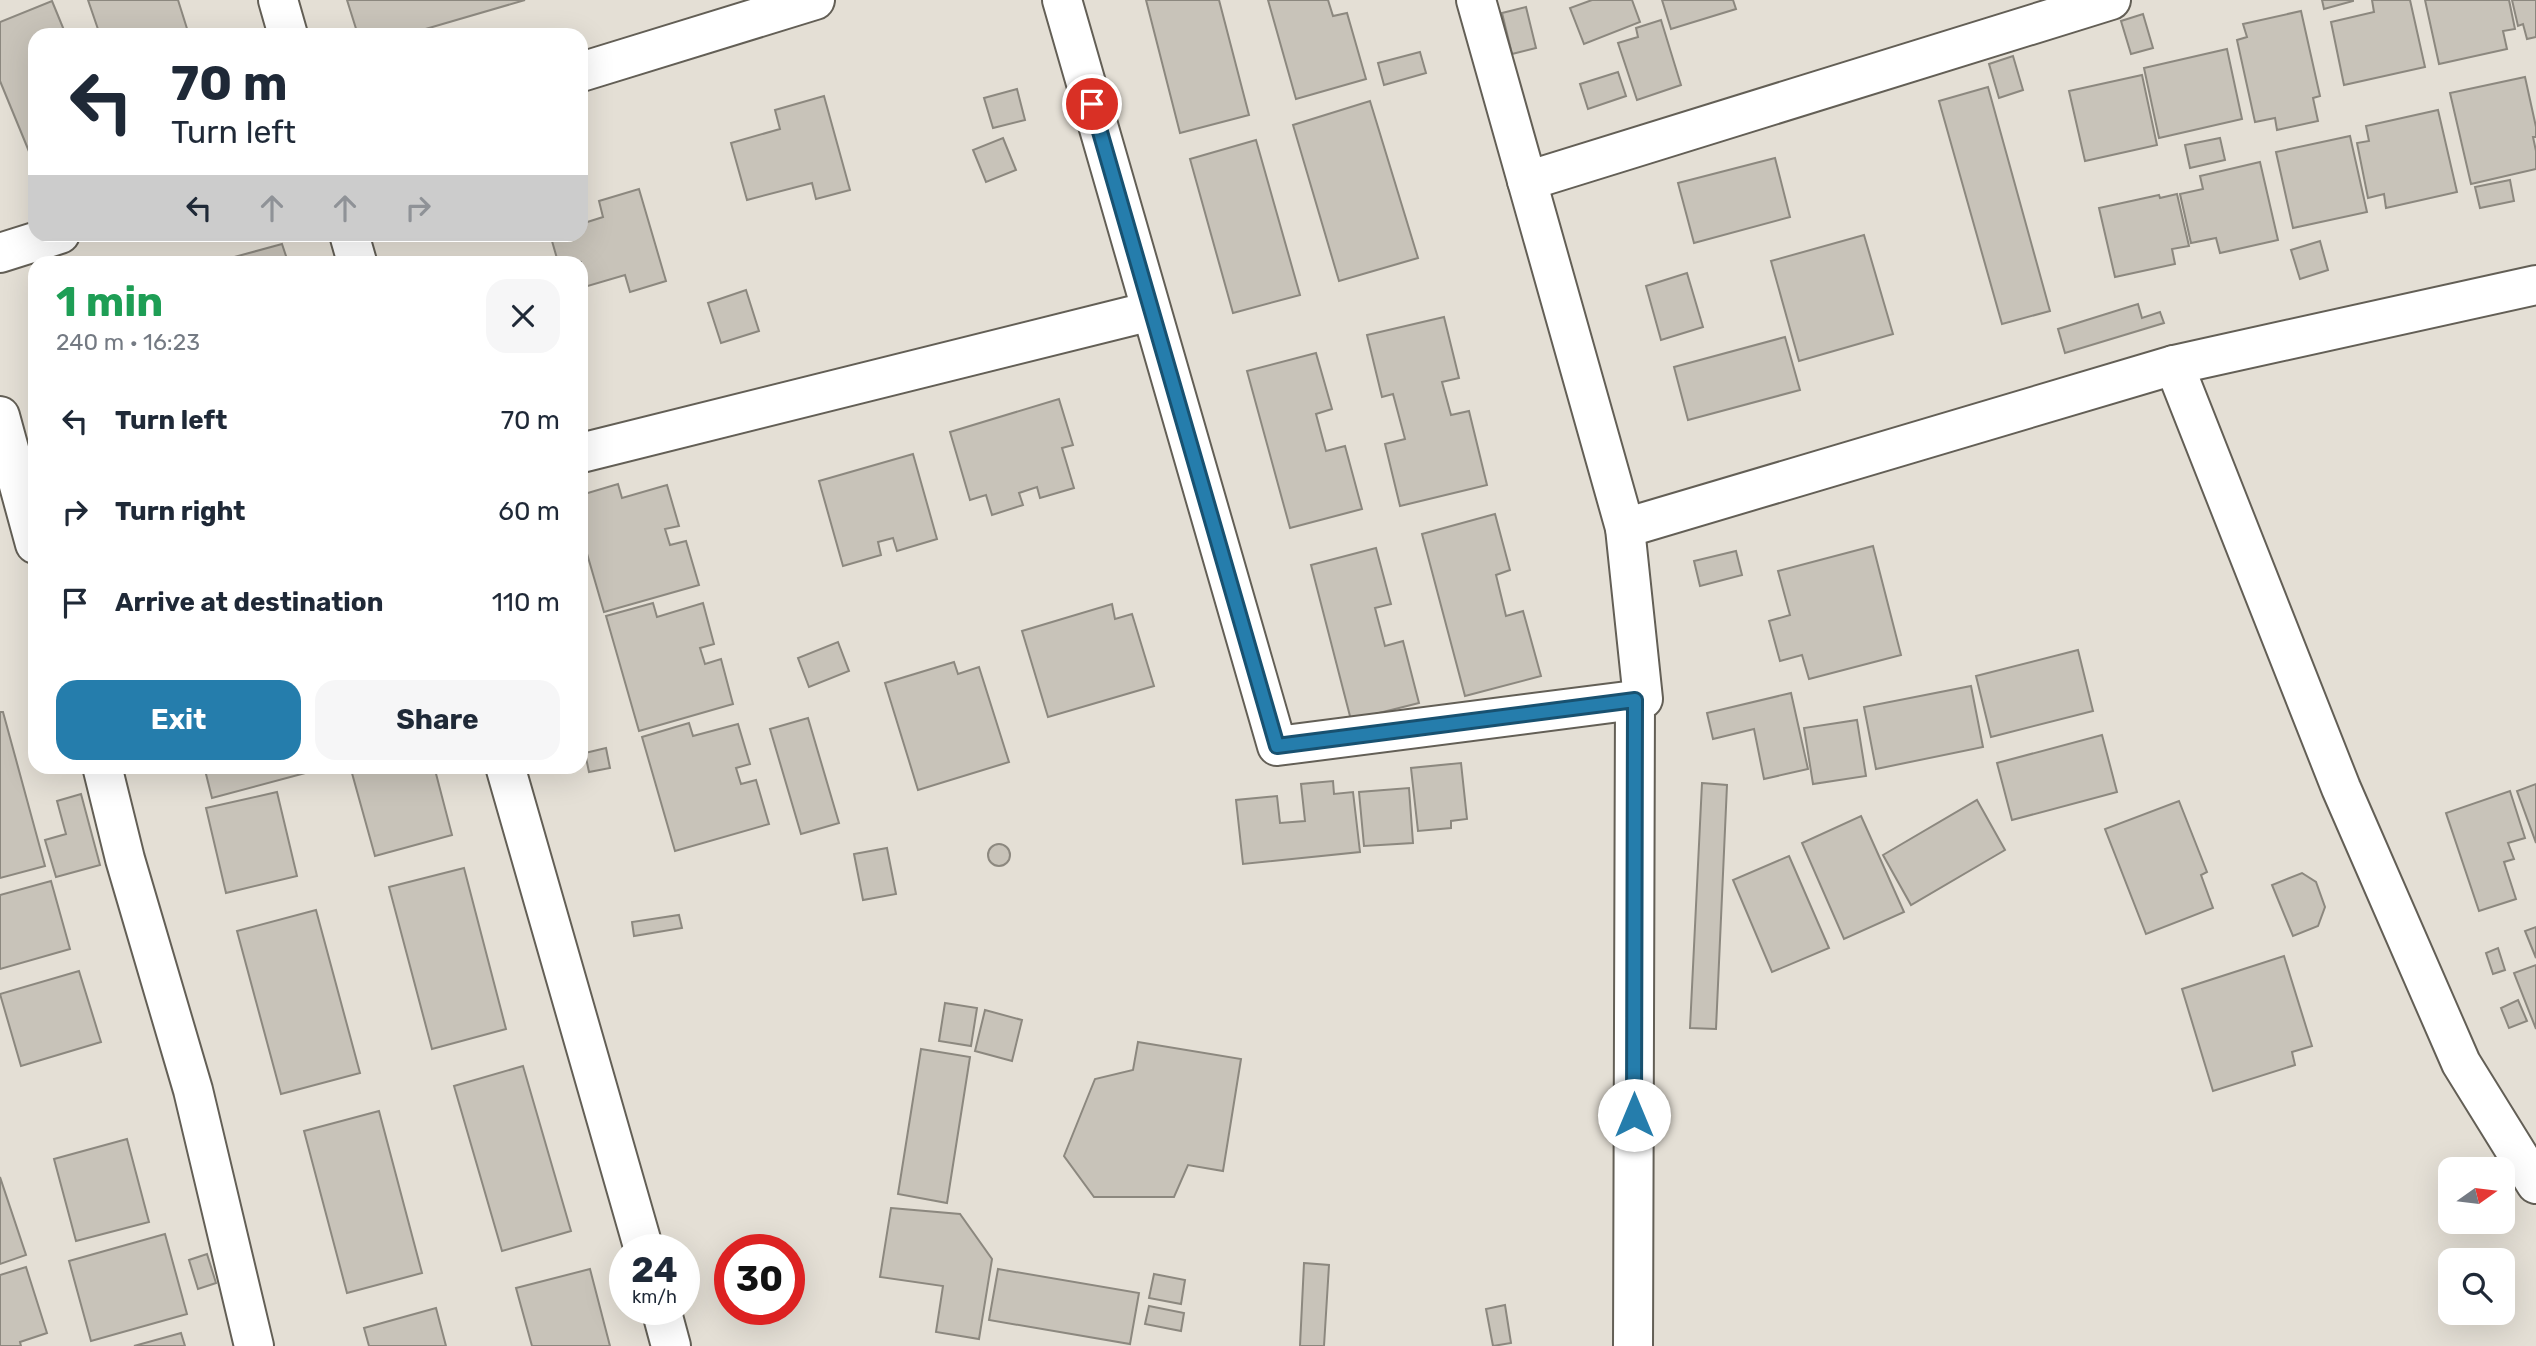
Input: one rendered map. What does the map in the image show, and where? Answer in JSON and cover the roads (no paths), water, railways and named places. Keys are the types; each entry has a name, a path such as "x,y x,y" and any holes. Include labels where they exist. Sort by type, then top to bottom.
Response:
{"street":[{"path":"278,0 286,28"},
{"path":"588,70 815,0"},
{"path":"1062,0 1277,746 1643,699 1625,528 1476,0"},
{"path":"1527,181 2111,0"},
{"path":"0,253 35,242"},
{"path":"1625,528 2174,365 2536,285"},
{"path":"588,451 1151,311"},
{"path":"2174,365 2341,788 2456,1051 2536,1184"},
{"path":"0,416 28,518"},
{"path":"1633,1346 1635,700"},
{"path":"104,774 125,859 193,1090 254,1346"},
{"path":"507,774 639,1234"},
{"path":"665,1325 671,1346"}]}
